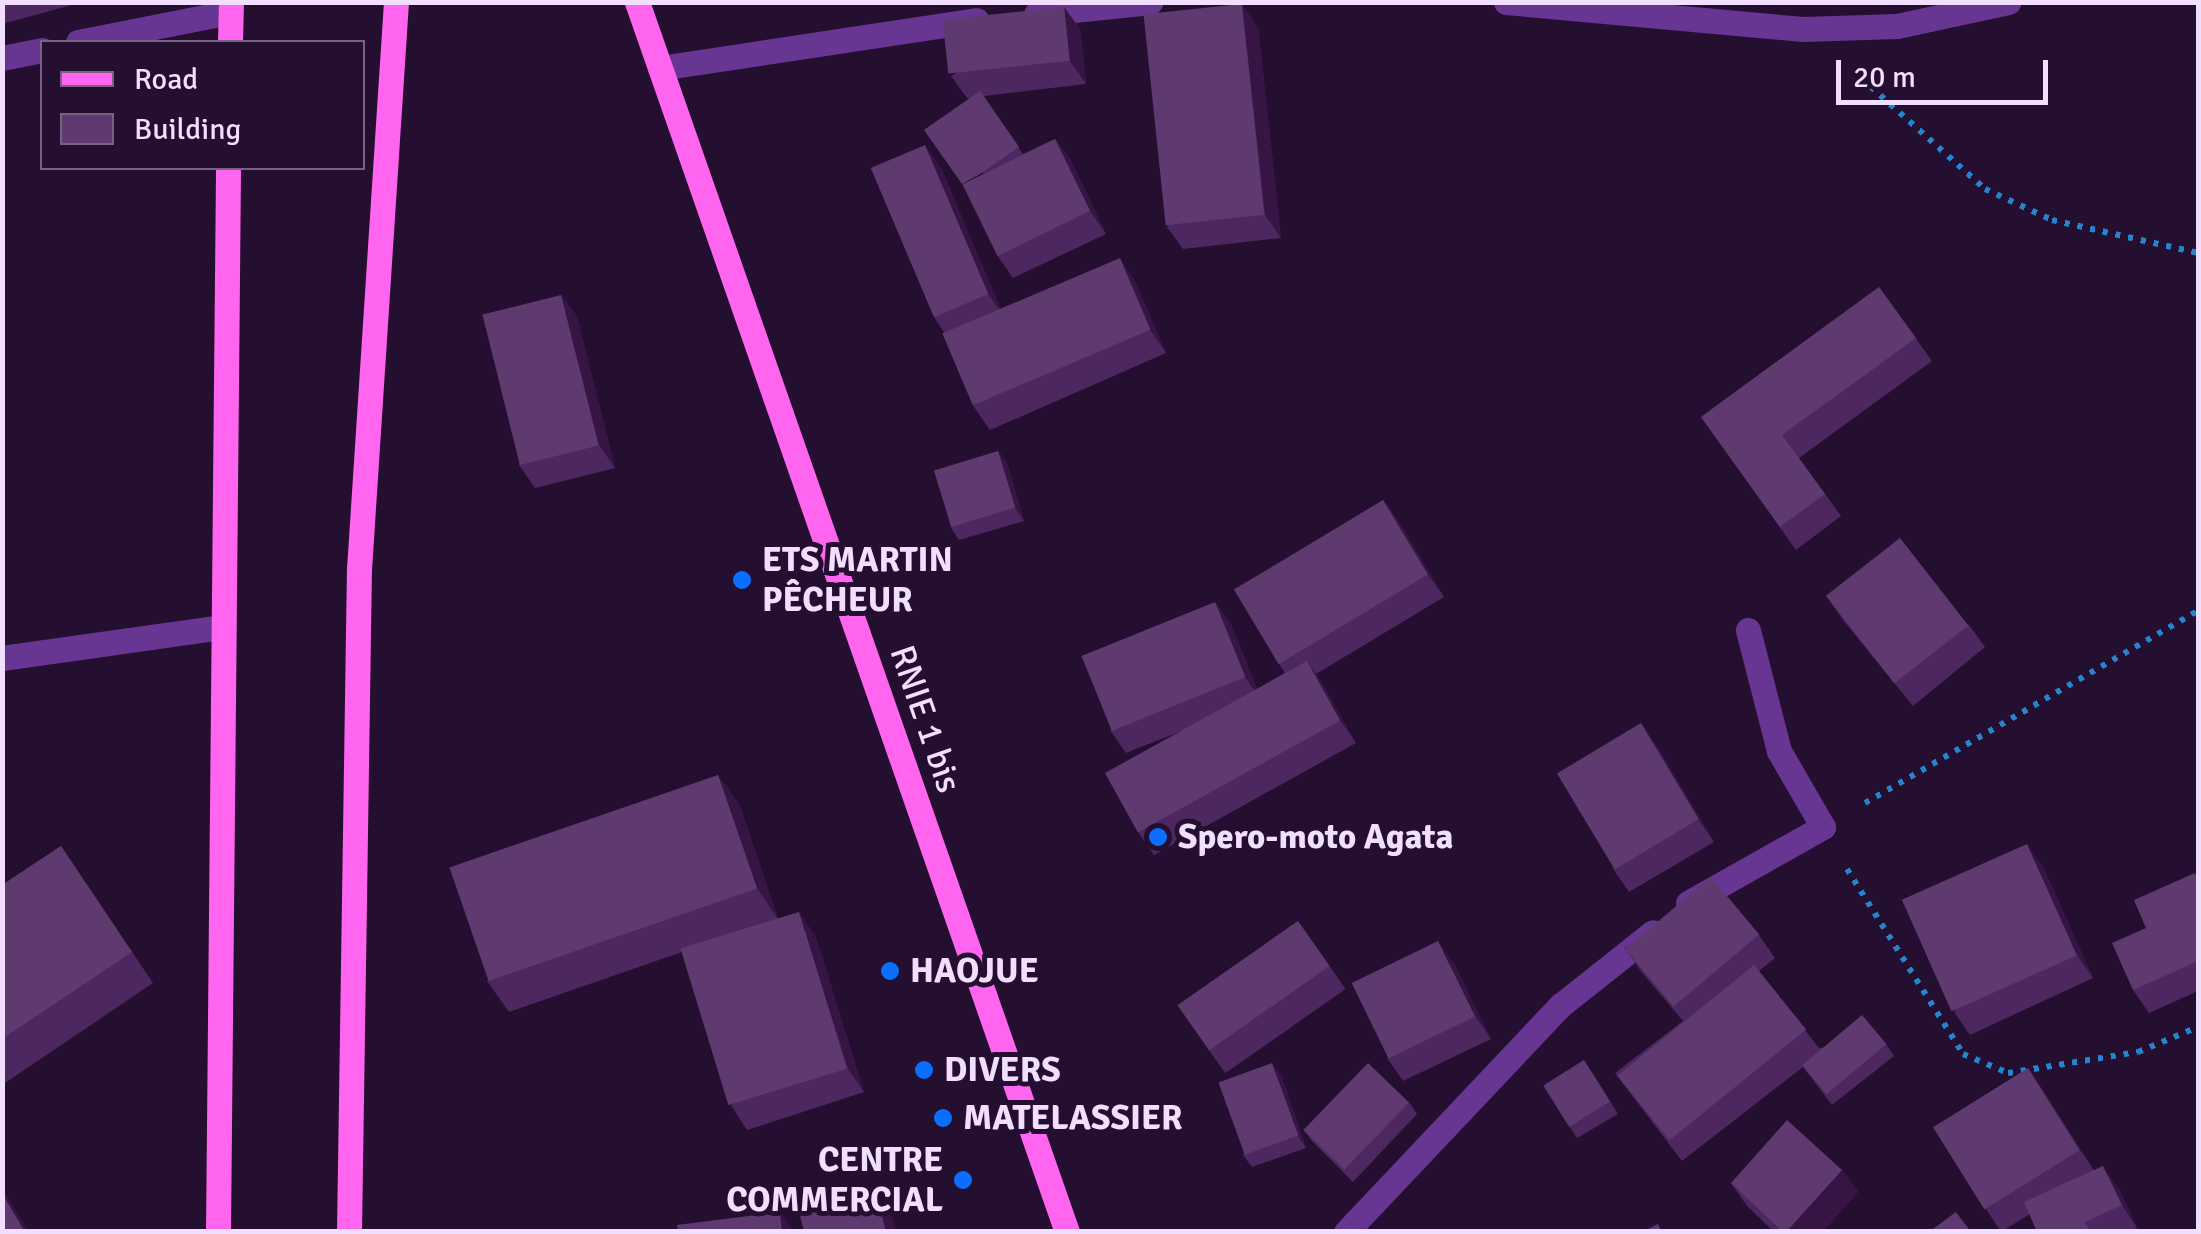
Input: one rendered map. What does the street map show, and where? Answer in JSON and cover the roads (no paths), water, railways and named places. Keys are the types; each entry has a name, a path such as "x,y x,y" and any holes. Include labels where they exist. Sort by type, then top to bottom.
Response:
{"main road":[{"path":"349,1232 359,569 396,2"},
{"name":"RNIE 1 bis","path":"637,2 1068,1232"},
{"path":"230,7 230,40"},
{"path":"218,1232 228,170"}],"street":[{"path":"660,68 918,26 1150,2"},
{"path":"1506,2 1639,7 1803,29 1897,26 2008,2"},
{"path":"87,40 230,7"},
{"path":"2,58 40,50"},
{"path":"2,658 223,627"},
{"path":"1346,1232 1561,1005 1697,896 1823,827 1779,751 1748,630"}],"place":[{"name":"ETS MARTIN PÊCHEUR","path":"742,580"},
{"name":"Spero-moto Agata","path":"1158,837"},
{"name":"HAOJUE","path":"890,971"},
{"name":"DIVERS","path":"924,1070"},
{"name":"MATELASSIER","path":"943,1118"},
{"name":"CENTRE COMMERCIAL","path":"963,1180"}]}
